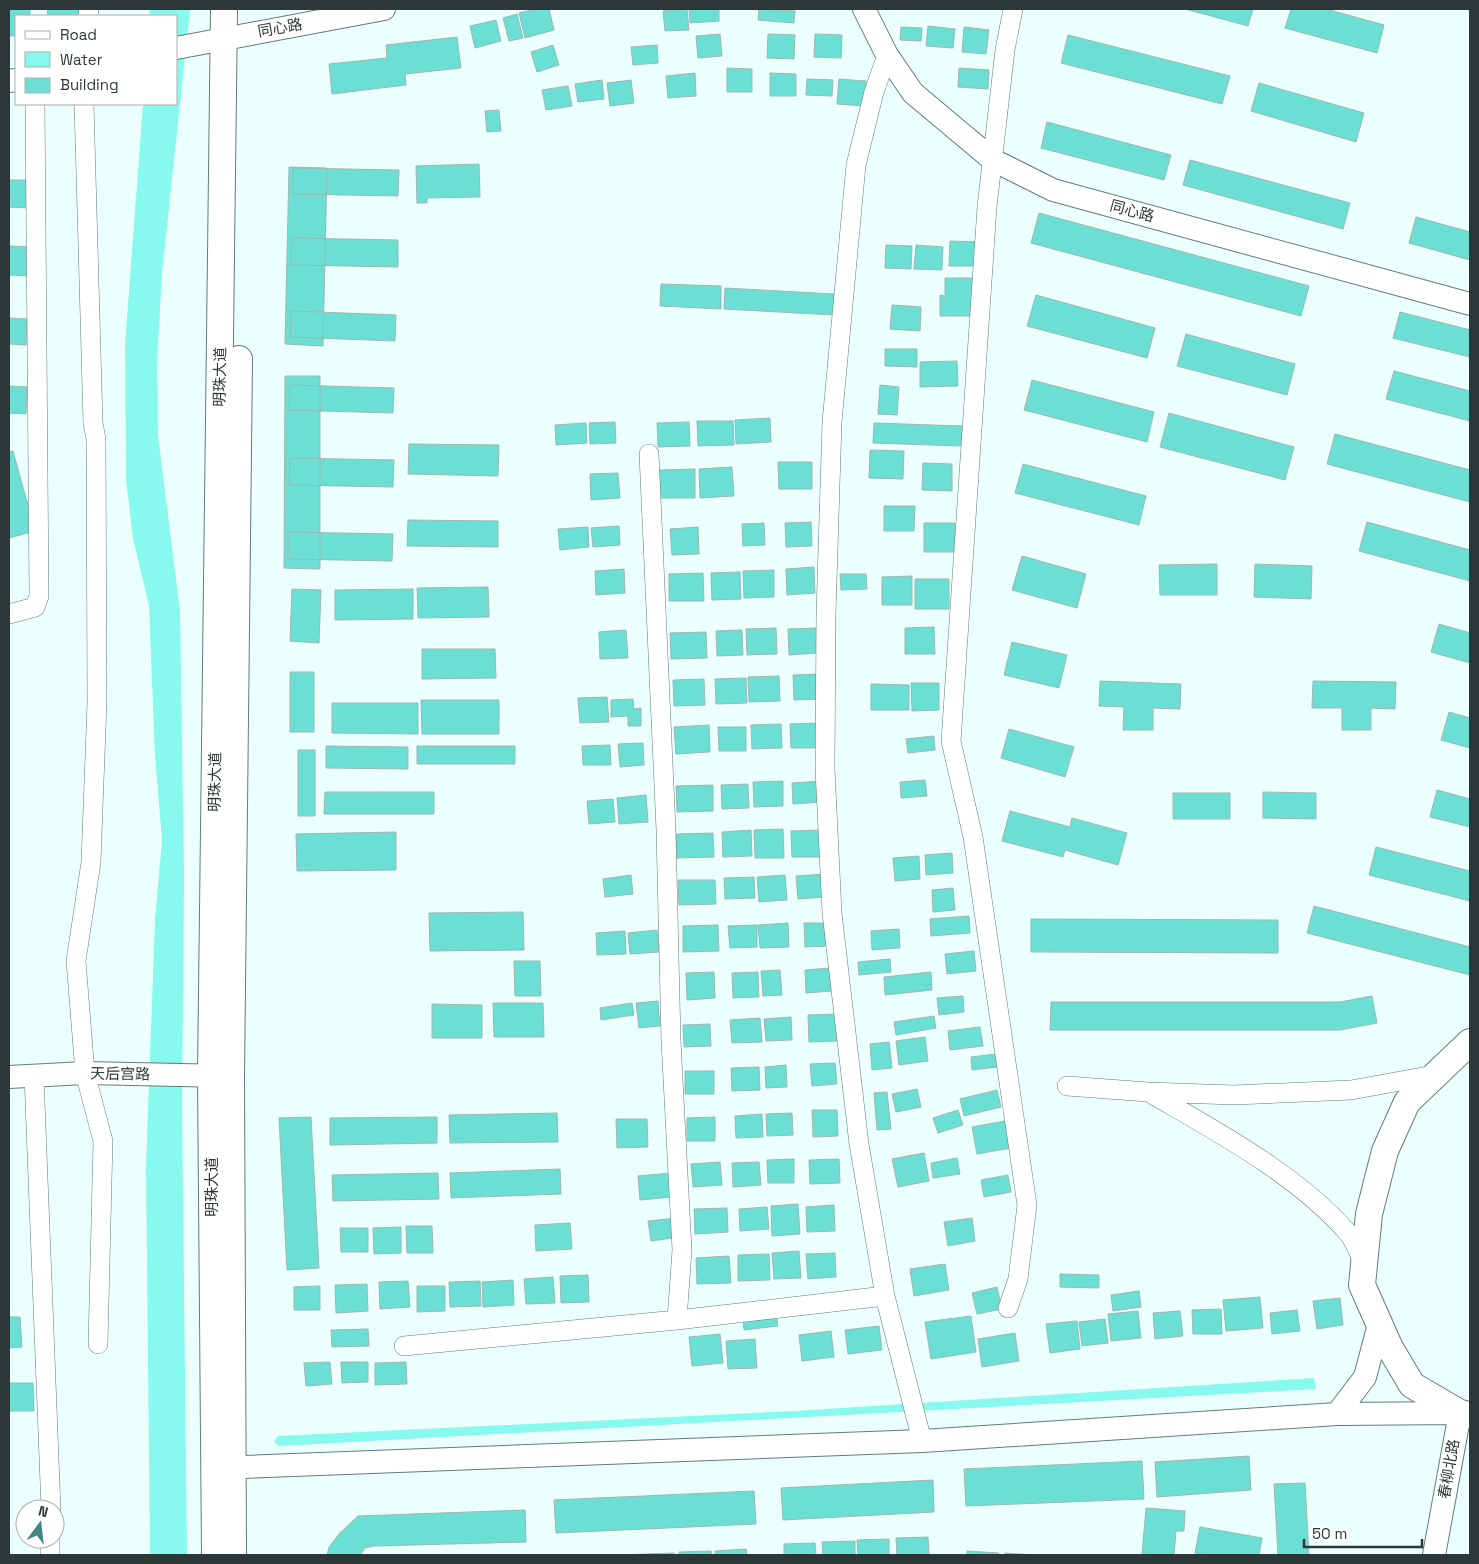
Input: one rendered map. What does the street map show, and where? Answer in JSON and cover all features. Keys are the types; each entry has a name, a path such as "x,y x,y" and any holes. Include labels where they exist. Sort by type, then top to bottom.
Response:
{"main road":[{"name":"明珠大道","path":"224,9 233,36"},
{"name":"明珠大道","path":"233,1555 223,1468 213,1075 233,36 241,9"},
{"path":"1465,1414 1412,1385 1390,1348 1362,1285 1369,1214 1385,1151 1407,1102 1470,1042"},
{"name":"明珠大道","path":"215,1555 223,1468"}],"street":[{"name":"同心路","path":"186,46 384,9"},
{"name":"同心路","path":"864,9 887,55 913,93 993,160 1053,190 1470,304"},
{"path":"1008,1308 1018,1279 1027,1205 973,837 951,741 987,207 1005,50 1013,9"},
{"path":"887,55 874,92 856,164 832,422 826,614 825,760 832,913 859,1144 885,1296 920,1436"},
{"path":"9,614 35,607 39,596 35,105"},
{"path":"84,105 93,413 96,439 97,683 91,862 76,961 85,1073 102,1142 98,1344"},
{"path":"648,454 666,830 671,1041 682,1250 677,1320"},
{"name":"天后宫路","path":"9,1077 85,1073 213,1075"},
{"path":"1067,1086 1148,1092 1234,1094 1351,1090 1434,1075"},
{"path":"34,1076 51,1499"},
{"path":"1148,1092 1245,1148 1313,1200 1349,1234 1364,1263"},
{"path":"404,1346 677,1320 885,1296"},
{"path":"1337,1414 1365,1377 1379,1324"},
{"path":"223,1468 920,1436 1337,1414 1465,1414"},
{"name":"春柳北路","path":"1434,1555 1465,1414"}],"water":[{"path":"150,9 190,9 162,273 157,362 158,436 180,611 184,877 182,1109 187,1555 150,1555 146,1167 155,920 162,840 155,756 149,606 133,538 126,479 125,345 143,105 178,105 178,15 149,15"},
{"path":"1314,1378 1316,1389 279,1446 274,1442 278,1436 795,1411"}],"building":[{"path":"9,9 30,9 30,15 15,15 15,36 9,36"},
{"path":"48,9 79,9 79,15 47,15"},
{"path":"536,9 549,9 554,30 525,38 519,13"},
{"path":"687,9 689,30 665,31 663,11"},
{"path":"689,9 719,9 719,21 690,23"},
{"path":"759,9 795,11 794,23 758,20"},
{"path":"1185,9 1253,9 1248,26"},
{"path":"1291,9 1326,9 1384,25 1377,53 1285,28"},
{"path":"517,14 523,38 509,41 503,18"},
{"path":"496,20 501,41 475,48 470,26"},
{"path":"928,26 955,29 953,48 926,46"},
{"path":"901,27 922,28 921,41 900,40"},
{"path":"964,27 989,30 986,54 962,52"},
{"path":"720,34 722,56 698,58 696,36"},
{"path":"768,34 795,35 794,59 767,58"},
{"path":"815,34 842,35 841,58 814,57"},
{"path":"1068,35 1230,76 1222,104 1061,63"},
{"path":"457,37 461,68 405,74 406,85 332,94 329,64 387,58 386,45"},
{"path":"553,45 559,65 537,72 531,52"},
{"path":"657,45 658,63 633,65 631,47"},
{"path":"727,68 752,69 752,92 727,92"},
{"path":"959,68 989,70 988,89 958,87"},
{"path":"695,73 696,96 668,98 666,76"},
{"path":"770,73 796,74 796,96 770,96"},
{"path":"807,79 833,80 832,96 806,95"},
{"path":"839,79 866,81 864,106 837,104"},
{"path":"602,80 604,99 578,102 575,84"},
{"path":"631,80 634,103 610,106 607,83"},
{"path":"1259,83 1364,113 1356,142 1251,111"},
{"path":"568,86 572,106 546,110 542,90"},
{"path":"499,110 501,131 487,132 485,111"},
{"path":"1047,122 1171,155 1164,180 1041,148"},
{"path":"1190,160 1350,203 1343,229 1183,185"},
{"path":"479,164 480,197 427,198 427,203 417,203 416,166"},
{"path":"289,167 327,168 323,346 285,344"},
{"path":"293,168 399,170 398,196 293,194"},
{"path":"9,180 30,180 29,208 9,207"},
{"path":"1039,213 1309,286 1301,316 1031,243"},
{"path":"1416,217 1470,232 1470,260 1409,243"},
{"path":"292,238 398,240 398,267 291,265"},
{"path":"950,241 981,242 981,266 949,266"},
{"path":"886,245 912,246 911,269 885,268"},
{"path":"916,245 943,247 942,270 914,269"},
{"path":"9,246 32,247 31,276 9,275"},
{"path":"945,278 977,278 972,316 940,316 940,295 945,296"},
{"path":"661,284 721,286 721,309 660,306"},
{"path":"725,288 834,294 833,315 724,309"},
{"path":"1036,295 1155,328 1147,358 1027,326"},
{"path":"892,305 921,307 920,331 890,329"},
{"path":"291,311 396,315 395,341 290,337"},
{"path":"1400,312 1470,330 1470,357 1393,338"},
{"path":"9,318 27,319 26,345 9,344"},
{"path":"1186,334 1295,364 1287,395 1177,366"},
{"path":"885,349 917,349 917,367 885,366"},
{"path":"957,361 958,386 920,387 920,362"},
{"path":"1394,371 1470,391 1470,421 1386,399"},
{"path":"285,376 320,376 320,569 284,568"},
{"path":"1032,380 1154,412 1147,442 1024,410"},
{"path":"290,385 394,388 393,413 289,410"},
{"path":"880,385 899,387 897,415 878,414"},
{"path":"9,386 27,387 26,414 9,413"},
{"path":"1169,413 1294,447 1285,480 1160,447"},
{"path":"770,418 771,442 736,444 735,420"},
{"path":"697,421 733,421 734,445 698,446"},
{"path":"615,422 616,443 590,444 589,423"},
{"path":"689,422 690,446 658,447 657,423"},
{"path":"586,423 587,443 556,445 555,425"},
{"path":"874,423 962,426 961,446 873,443"},
{"path":"1335,434 1470,470 1470,502 1327,464"},
{"path":"409,444 499,445 498,476 408,474"},
{"path":"870,450 904,451 903,479 869,478"},
{"path":"13,451 35,531 9,538 9,452"},
{"path":"290,458 394,460 393,487 289,485"},
{"path":"778,462 812,462 812,489 779,489"},
{"path":"923,463 952,464 952,491 922,490"},
{"path":"1023,464 1146,496 1139,525 1015,493"},
{"path":"732,467 734,496 700,498 699,469"},
{"path":"695,469 695,498 659,498 659,470"},
{"path":"618,473 620,498 591,500 590,474"},
{"path":"884,506 915,506 914,531 884,531"},
{"path":"408,520 498,521 498,547 407,546"},
{"path":"811,522 812,546 786,547 785,523"},
{"path":"1367,522 1470,550 1470,581 1359,551"},
{"path":"764,523 765,545 743,546 742,524"},
{"path":"924,523 955,523 955,552 924,552"},
{"path":"619,526 620,545 593,547 591,528"},
{"path":"588,527 589,547 560,550 558,529"},
{"path":"698,527 699,554 672,555 670,529"},
{"path":"288,532 393,534 392,561 288,559"},
{"path":"1022,556 1086,574 1077,608 1012,590"},
{"path":"1217,564 1217,595 1160,595 1159,565"},
{"path":"1255,564 1312,566 1311,599 1254,597"},
{"path":"814,567 815,593 787,595 786,569"},
{"path":"624,569 625,593 596,595 595,571"},
{"path":"774,570 774,597 744,598 743,571"},
{"path":"740,572 741,599 712,600 711,573"},
{"path":"703,573 704,601 669,601 669,574"},
{"path":"840,574 866,574 867,589 841,590"},
{"path":"912,576 912,605 882,605 882,577"},
{"path":"915,579 949,579 949,609 915,609"},
{"path":"488,587 489,617 418,618 417,588"},
{"path":"292,589 321,590 319,643 290,641"},
{"path":"413,589 413,619 335,620 335,590"},
{"path":"1439,624 1470,633 1470,663 1431,652"},
{"path":"934,627 935,654 905,654 905,628"},
{"path":"776,628 777,654 747,655 746,629"},
{"path":"816,628 817,653 789,655 788,629"},
{"path":"626,630 628,658 600,659 599,632"},
{"path":"742,630 743,655 717,656 716,631"},
{"path":"706,632 707,658 671,659 670,633"},
{"path":"1012,642 1067,655 1059,688 1004,675"},
{"path":"422,649 495,649 496,678 422,679"},
{"path":"290,672 314,672 314,732 290,732"},
{"path":"821,674 822,699 794,700 793,675"},
{"path":"779,676 780,701 749,702 748,677"},
{"path":"746,678 747,703 716,704 715,679"},
{"path":"704,679 705,705 674,706 673,680"},
{"path":"1100,681 1181,684 1180,709 1153,708 1153,730 1123,730 1124,707 1099,706"},
{"path":"1313,681 1396,682 1395,709 1371,708 1371,730 1342,730 1342,708 1312,708"},
{"path":"911,683 939,683 939,710 912,711"},
{"path":"871,684 909,685 909,710 871,710"},
{"path":"607,697 609,722 580,723 578,698"},
{"path":"633,699 634,709 641,708 641,726 628,726 628,716 611,717 611,700"},
{"path":"421,700 499,700 499,734 422,734"},
{"path":"332,703 418,703 418,734 332,733"},
{"path":"1449,712 1470,718 1470,748 1441,740"},
{"path":"822,723 823,748 791,748 790,724"},
{"path":"781,724 782,748 752,749 751,725"},
{"path":"709,725 710,752 676,754 674,727"},
{"path":"718,727 746,727 746,751 719,751"},
{"path":"1009,729 1074,747 1065,777 1001,758"},
{"path":"934,736 935,750 908,753 906,739"},
{"path":"643,743 644,765 620,767 618,744"},
{"path":"610,745 611,765 583,765 582,746"},
{"path":"326,746 408,747 408,769 326,768"},
{"path":"417,746 515,746 515,764 417,764"},
{"path":"298,750 315,750 315,816 298,816"},
{"path":"925,780 927,796 901,798 900,782"},
{"path":"783,781 783,806 754,807 753,782"},
{"path":"822,781 823,802 793,804 792,783"},
{"path":"748,784 749,808 722,809 721,785"},
{"path":"713,785 713,811 677,812 676,786"},
{"path":"1437,790 1470,799 1470,827 1430,817"},
{"path":"325,792 434,792 434,814 324,814"},
{"path":"1263,792 1316,793 1316,819 1263,818"},
{"path":"1173,793 1230,793 1230,819 1173,819"},
{"path":"646,795 648,822 619,824 617,798"},
{"path":"613,799 615,822 589,824 587,801"},
{"path":"1010,811 1070,827 1072,818 1127,833 1118,865 1065,850 1063,857 1002,841"},
{"path":"783,829 784,858 755,858 754,830"},
{"path":"751,830 752,856 723,857 722,832"},
{"path":"822,830 823,857 792,857 791,831"},
{"path":"396,832 396,870 297,871 296,834"},
{"path":"713,833 714,857 676,858 676,834"},
{"path":"1376,847 1470,871 1470,901 1369,875"},
{"path":"952,853 953,873 926,875 925,855"},
{"path":"919,856 920,879 895,881 893,858"},
{"path":"825,874 826,897 798,899 796,876"},
{"path":"631,875 633,894 605,897 603,879"},
{"path":"785,875 787,900 759,902 757,877"},
{"path":"754,877 755,898 725,899 724,878"},
{"path":"678,880 715,880 716,904 679,905"},
{"path":"953,888 955,910 933,912 932,890"},
{"path":"1314,906 1470,947 1470,975 1307,933"},
{"path":"523,912 524,950 430,951 429,913"},
{"path":"969,916 970,933 931,936 930,919"},
{"path":"1031,919 1278,920 1278,953 1031,952"},
{"path":"788,923 789,947 760,948 758,925"},
{"path":"804,923 828,923 829,946 805,947"},
{"path":"718,925 719,951 683,952 683,926"},
{"path":"757,925 757,947 730,948 728,926"},
{"path":"899,929 900,948 872,950 871,931"},
{"path":"657,930 659,952 630,954 628,933"},
{"path":"625,931 626,954 597,955 596,933"},
{"path":"974,951 976,971 947,974 945,954"},
{"path":"890,959 891,972 859,975 858,962"},
{"path":"514,961 540,961 541,996 515,996"},
{"path":"830,968 832,991 806,993 805,970"},
{"path":"780,970 782,995 763,996 761,971"},
{"path":"714,972 715,998 687,1000 686,973"},
{"path":"758,972 759,997 733,998 732,973"},
{"path":"931,972 932,990 885,995 884,977"},
{"path":"963,996 964,1012 939,1015 937,998"},
{"path":"1372,996 1377,1023 1340,1030 1050,1030 1051,1002 1340,1002"},
{"path":"658,1001 660,1026 639,1028 636,1003"},
{"path":"493,1003 543,1003 544,1037 494,1037"},
{"path":"632,1003 634,1015 601,1020 600,1008"},
{"path":"432,1004 482,1005 482,1038 432,1038"},
{"path":"835,1014 837,1041 809,1042 808,1015"},
{"path":"934,1016 936,1028 896,1035 894,1022"},
{"path":"791,1017 792,1040 766,1041 764,1019"},
{"path":"760,1018 762,1042 732,1043 730,1020"},
{"path":"710,1024 711,1046 684,1047 683,1025"},
{"path":"980,1027 983,1046 950,1050 948,1031"},
{"path":"925,1037 928,1061 899,1065 896,1041"},
{"path":"889,1042 892,1068 872,1070 870,1044"},
{"path":"996,1054 998,1067 972,1070 971,1057"},
{"path":"835,1063 837,1084 812,1086 810,1064"},
{"path":"786,1065 787,1087 766,1088 765,1067"},
{"path":"759,1067 760,1090 732,1091 731,1068"},
{"path":"685,1071 714,1071 714,1094 685,1094"},
{"path":"917,1089 921,1107 896,1112 892,1094"},
{"path":"997,1090 1001,1107 964,1116 960,1099"},
{"path":"887,1092 891,1129 877,1130 874,1093"},
{"path":"812,1110 837,1110 838,1136 813,1137"},
{"path":"958,1110 963,1125 938,1133 933,1118"},
{"path":"557,1113 558,1142 450,1143 449,1115"},
{"path":"792,1113 793,1135 767,1136 766,1114"},
{"path":"762,1114 763,1137 736,1138 735,1116"},
{"path":"311,1117 319,1268 287,1270 279,1118"},
{"path":"437,1117 437,1143 330,1145 330,1118"},
{"path":"715,1117 715,1141 687,1141 687,1118"},
{"path":"616,1119 647,1119 648,1147 617,1148"},
{"path":"1005,1121 1011,1148 977,1154 972,1127"},
{"path":"924,1153 929,1181 898,1187 892,1159"},
{"path":"957,1158 960,1174 933,1178 931,1163"},
{"path":"794,1159 794,1183 768,1183 767,1160"},
{"path":"839,1159 840,1183 810,1184 809,1160"},
{"path":"720,1162 722,1185 693,1187 691,1164"},
{"path":"759,1162 761,1185 733,1187 732,1163"},
{"path":"560,1169 561,1194 451,1198 450,1173"},
{"path":"438,1173 439,1199 333,1201 332,1175"},
{"path":"670,1173 672,1197 640,1200 638,1176"},
{"path":"1008,1175 1011,1192 984,1197 981,1180"},
{"path":"798,1204 800,1234 772,1236 771,1206"},
{"path":"834,1205 835,1231 807,1232 806,1207"},
{"path":"767,1207 769,1229 740,1231 739,1209"},
{"path":"727,1208 728,1232 695,1234 694,1209"},
{"path":"677,1218 680,1237 651,1241 648,1221"},
{"path":"972,1218 975,1241 948,1246 944,1222"},
{"path":"570,1223 572,1249 536,1251 535,1225"},
{"path":"406,1226 432,1226 433,1253 407,1253"},
{"path":"401,1227 401,1253 374,1254 373,1228"},
{"path":"340,1228 368,1228 368,1252 341,1252"},
{"path":"799,1251 801,1278 774,1279 772,1253"},
{"path":"835,1253 836,1277 808,1279 806,1254"},
{"path":"769,1254 770,1280 738,1281 738,1255"},
{"path":"729,1256 731,1283 697,1284 696,1258"},
{"path":"945,1264 949,1290 914,1296 910,1269"},
{"path":"1060,1274 1099,1275 1099,1288 1060,1287"},
{"path":"588,1275 589,1302 561,1303 560,1276"},
{"path":"553,1277 555,1303 526,1304 524,1279"},
{"path":"513,1280 514,1305 483,1307 482,1282"},
{"path":"408,1281 410,1307 380,1309 379,1282"},
{"path":"480,1281 481,1306 450,1307 449,1282"},
{"path":"367,1284 368,1311 336,1313 335,1285"},
{"path":"320,1286 320,1310 294,1310 294,1287"},
{"path":"417,1286 445,1286 445,1311 417,1312"},
{"path":"997,1287 1002,1309 977,1314 972,1293"},
{"path":"1139,1291 1141,1307 1113,1311 1111,1295"},
{"path":"1260,1297 1263,1328 1226,1331 1223,1300"},
{"path":"1340,1298 1343,1325 1317,1329 1313,1301"},
{"path":"1221,1309 1222,1334 1193,1334 1192,1310"},
{"path":"1297,1310 1300,1331 1272,1334 1270,1313"},
{"path":"1138,1311 1141,1338 1111,1341 1108,1314"},
{"path":"1180,1311 1183,1336 1155,1339 1153,1313"},
{"path":"776,1313 778,1326 744,1330 743,1317"},
{"path":"971,1316 976,1352 931,1359 925,1322"},
{"path":"9,1317 20,1317 22,1347 9,1348"},
{"path":"1105,1319 1108,1343 1082,1346 1079,1322"},
{"path":"1077,1321 1080,1349 1050,1353 1046,1324"},
{"path":"879,1326 882,1350 848,1354 845,1330"},
{"path":"368,1329 369,1346 332,1347 331,1330"},
{"path":"831,1331 834,1357 802,1361 799,1335"},
{"path":"1015,1333 1019,1361 982,1367 978,1339"},
{"path":"720,1334 723,1363 692,1366 689,1337"},
{"path":"755,1339 757,1368 728,1369 726,1341"},
{"path":"330,1362 332,1384 306,1386 304,1363"},
{"path":"341,1362 368,1362 368,1382 342,1383"},
{"path":"406,1362 407,1384 375,1385 375,1363"},
{"path":"9,1383 33,1383 34,1411 9,1411"},
{"path":"1249,1456 1251,1490 1157,1497 1155,1462"},
{"path":"1142,1461 1144,1499 966,1506 964,1469"},
{"path":"933,1480 934,1512 783,1520 781,1488"},
{"path":"1305,1483 1309,1555 1278,1555 1274,1484"},
{"path":"754,1491 756,1524 556,1533 554,1500"},
{"path":"1146,1508 1185,1511 1184,1531 1176,1531 1174,1555 1142,1554"},
{"path":"525,1510 526,1542 374,1546 365,1548 360,1555 327,1555 329,1547 340,1533 358,1516"},
{"path":"1200,1527 1262,1538 1259,1555 1208,1555 1195,1553"},
{"path":"928,1537 929,1555 897,1555 896,1538"},
{"path":"889,1539 889,1555 858,1555 857,1540"},
{"path":"855,1541 855,1555 823,1555 822,1542"},
{"path":"815,1543 816,1555 784,1555 784,1544"},
{"path":"746,1549 747,1555 715,1555 715,1551"},
{"path":"711,1551 712,1555 679,1555 679,1552"},
{"path":"967,1551 999,1553 999,1555 967,1555"},
{"path":"674,1553 675,1555 619,1555"},
{"path":"1005,1553 1035,1555 1005,1555"}]}
